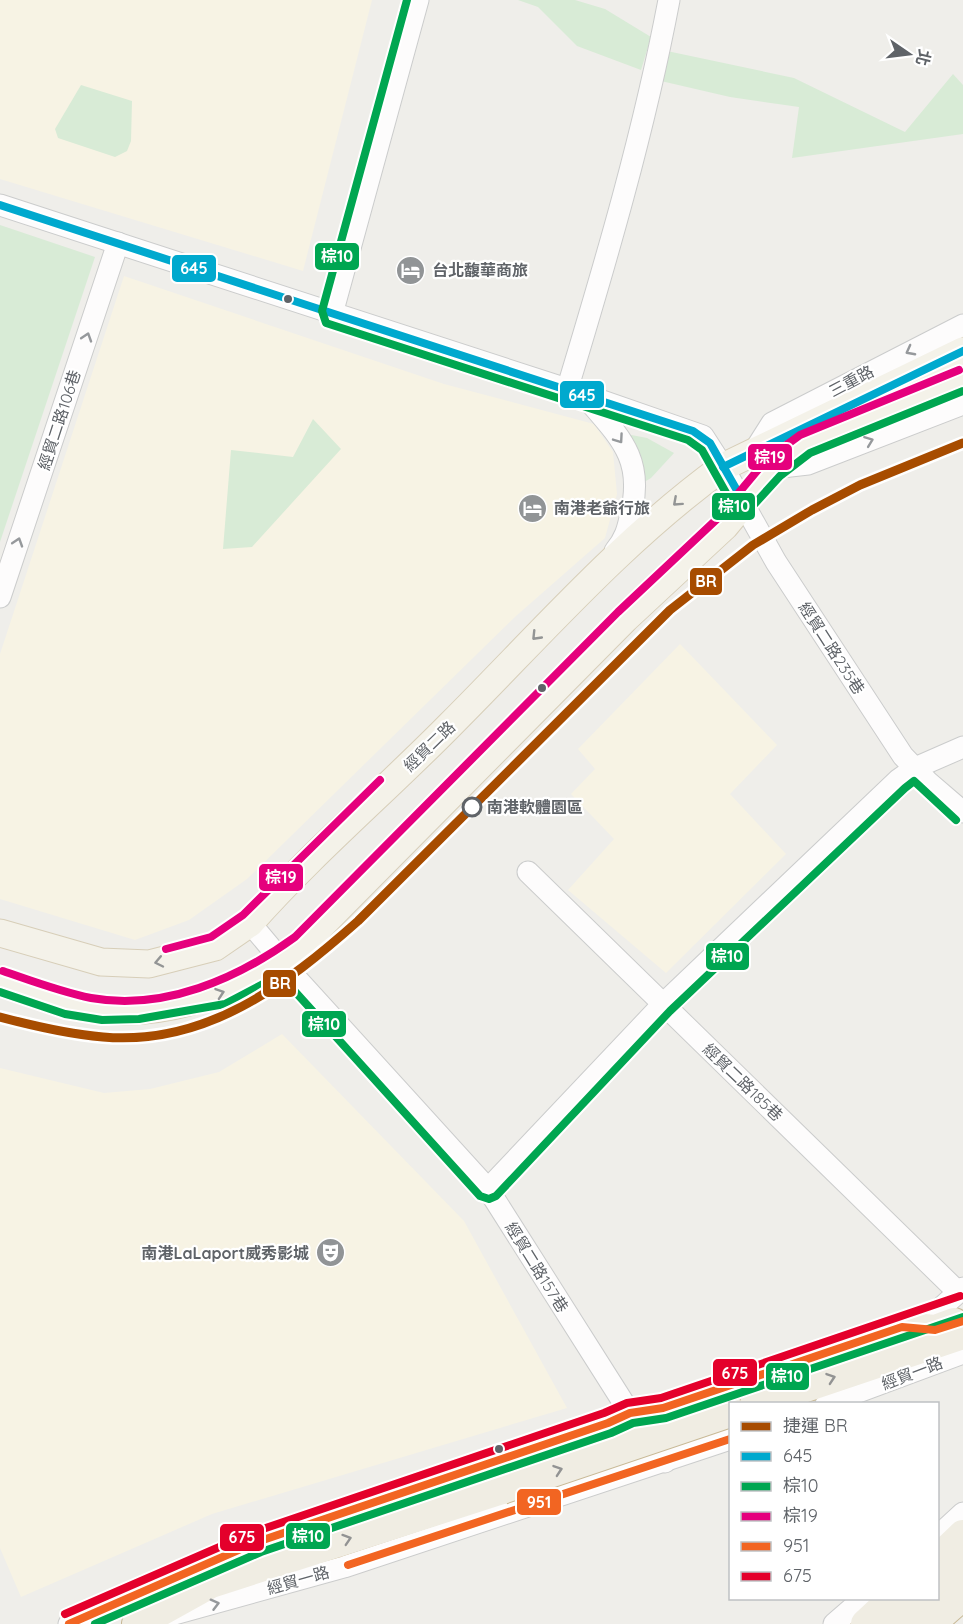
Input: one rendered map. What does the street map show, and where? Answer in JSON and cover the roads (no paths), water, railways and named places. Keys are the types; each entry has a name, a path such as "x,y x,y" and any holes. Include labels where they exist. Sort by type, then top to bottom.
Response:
{"highway":[{"path":"931,1317 962,1302"},
{"path":"902,1327 935,1330 962,1302"},
{"path":"761,1402 963,1334"},
{"path":"138,1624 211,1583 729,1412"},
{"path":"939,1558 963,1535"},
{"path":"939,1582 963,1560"},
{"path":"930,1624 963,1595"},
{"path":"866,1624 893,1600"},
{"path":"893,1624 920,1600"}],"main road":[{"path":"0,981 67,1004 103,1010 139,1010 222,994 282,962 451,798 625,619 725,526 743,501 763,460 962,351"},
{"path":"763,460 963,380"},
{"name":"經貿二路","path":"0,933 101,962 149,964 215,947 250,923 451,725 597,573 688,492 723,466 763,460"}],"street":[{"path":"333,314 418,0"},
{"path":"574,392 657,65 669,0"},
{"path":"0,205 693,431 710,443 723,466"},
{"name":"經貿二路106巷","path":"0,597 118,243"},
{"name":"三重路","path":"763,460 772,423 963,325"},
{"path":"574,392 619,437 632,459 635,497 625,538 597,573"},
{"path":"763,460 808,464 963,404"},
{"name":"經貿二路235巷","path":"723,466 794,591 903,756 963,812"},
{"path":"488,1189 663,1004 898,780 915,768 963,747"},
{"name":"經貿二路185巷","path":"528,872 962,1302"},
{"name":"經貿二路157巷","path":"250,923 282,962 488,1189 630,1413 665,1462"},
{"path":"69,1624 257,1542 608,1423 630,1413 663,1408 931,1317"},
{"name":"經貿一路","path":"831,1402 963,1353"},
{"name":"經貿一路","path":"138,1624 344,1567 729,1439"},
{"path":"939,1535 963,1514"},
{"path":"834,1624 863,1600"}],"metro line":[{"name":"BR","path":"0,1017 77,1034 141,1037 176,1032 210,1021 273,988 331,945 358,921 670,610 753,545 812,510 860,485 963,443"}],"place":[{"name":"台北馥華商旅","path":"411,270"},
{"name":"南港老爺行旅","path":"533,508"},
{"name":"南港軟體園區","path":"472,807"},
{"name":"南港LaLaport威秀影城","path":"330,1253"}]}
